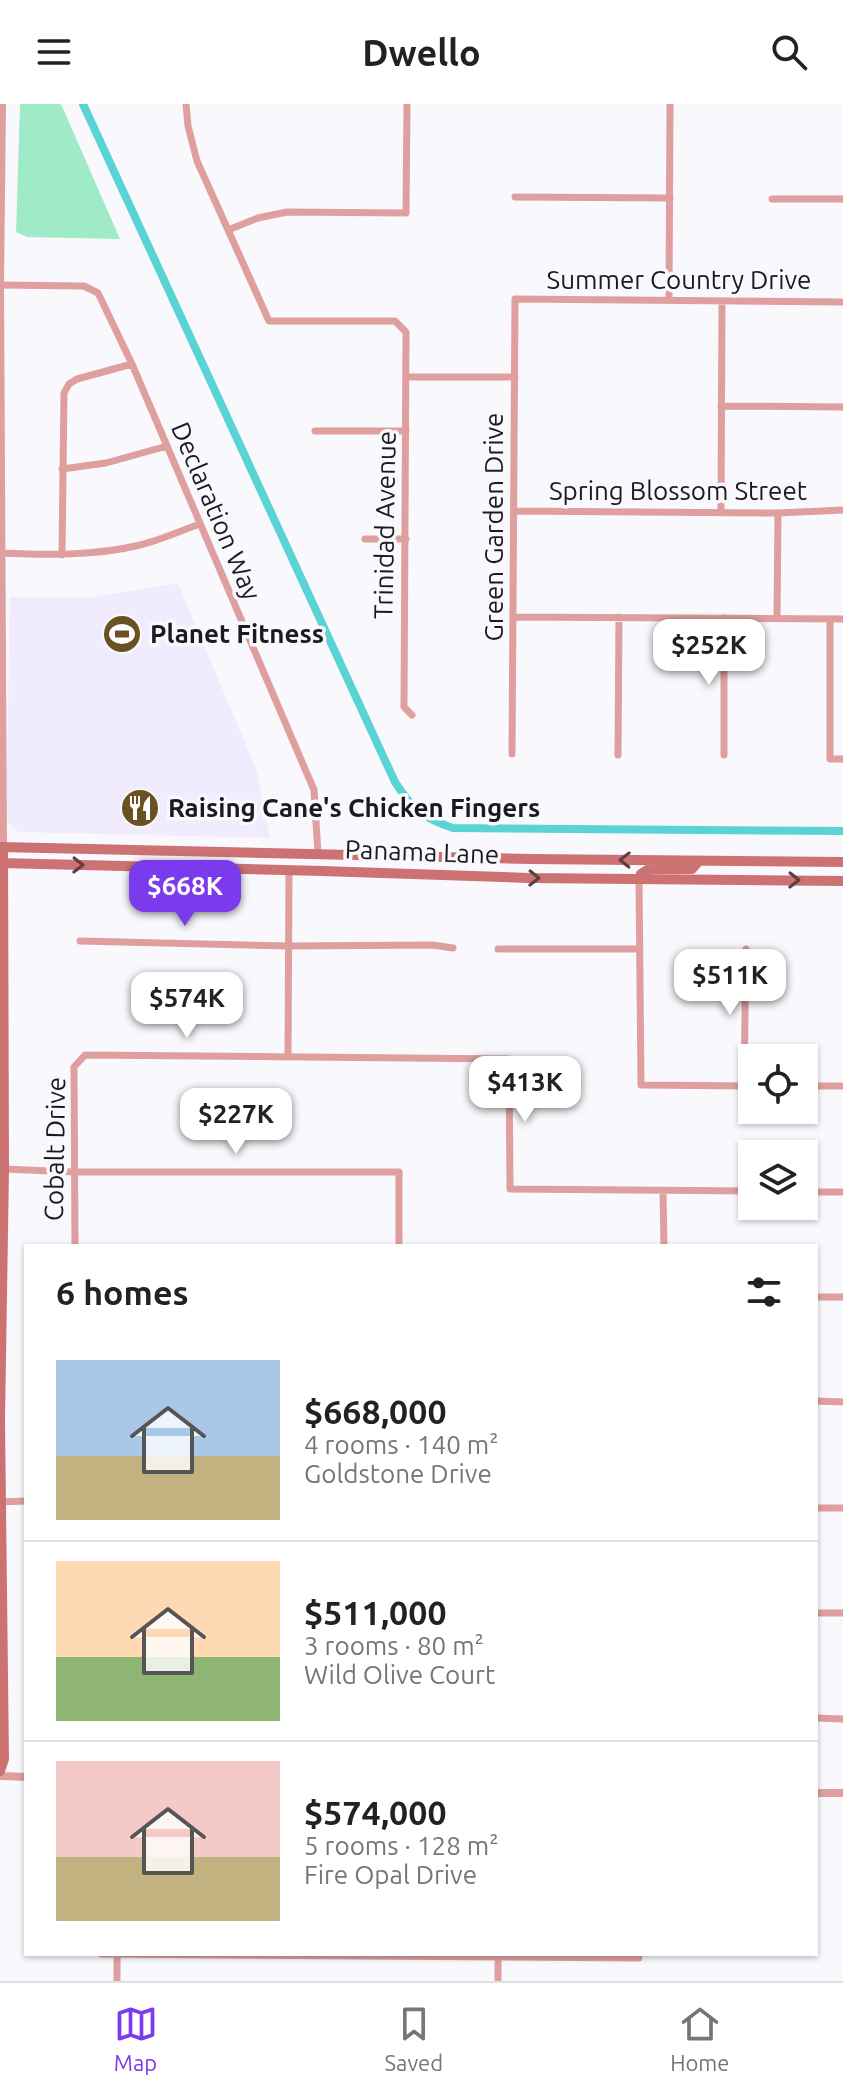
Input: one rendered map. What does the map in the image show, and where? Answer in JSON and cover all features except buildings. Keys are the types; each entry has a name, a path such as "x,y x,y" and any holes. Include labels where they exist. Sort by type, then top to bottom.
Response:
{"main road":[{"name":"Panama Lane","path":"1,847 843,862"},
{"path":"0,1774 4,1759 1,847"},
{"path":"289,870 318,854"},
{"path":"639,879 649,869 692,869 699,861"},
{"name":"Panama Lane","path":"1,863 529,878 843,881"}],"street":[{"path":"1,847 2,104"},
{"path":"186,104 197,161 228,230 258,218 287,212 406,213 407,104"},
{"path":"669,300 670,104"},
{"path":"515,197 670,198"},
{"path":"772,199 843,199"},
{"name":"Trinidad Avenue","path":"228,230 269,321 395,321 406,332 404,707 412,715"},
{"name":"Declaration Way","path":"0,285 84,286 98,293 132,364 314,790 318,854"},
{"name":"Summer Country Drive","path":"515,299 843,302"},
{"name":"Green Garden Drive","path":"512,754 515,299"},
{"path":"721,512 722,301"},
{"path":"62,555 64,393 69,384 77,379 132,364"},
{"path":"407,377 515,377"},
{"path":"721,406 843,407"},
{"path":"315,431 406,431"},
{"path":"62,469 106,463 167,446"},
{"name":"Spring Blossom Street","path":"514,511 778,513 843,510"},
{"path":"777,618 778,513"},
{"path":"1,553 62,555 103,552 143,545 200,524"},
{"path":"365,539 406,539"},
{"path":"513,617 843,619"},
{"path":"618,755 619,617"},
{"path":"724,618 724,755"},
{"path":"830,619 830,759 843,759"},
{"path":"289,870 288,1056 509,1059 510,1189 738,1191"},
{"path":"639,879 641,1085 738,1086"},
{"path":"80,941 288,946 433,945 453,948"},
{"path":"498,949 640,949"},
{"path":"746,949 747,1044"},
{"name":"Cobalt Drive","path":"75,1244 74,1067 85,1055 288,1056"},
{"path":"818,1086 843,1086"},
{"path":"2,1168 74,1172 399,1172 399,1244"},
{"path":"663,1191 664,1244"},
{"path":"818,1192 843,1192"},
{"path":"818,1297 843,1297"},
{"path":"818,1401 843,1402"},
{"path":"1,1502 24,1501"},
{"path":"818,1508 843,1508"},
{"path":"818,1613 843,1613"},
{"path":"818,1718 843,1719"},
{"path":"0,1774 24,1777"},
{"path":"818,1793 843,1793"},
{"path":"117,1956 117,1981"},
{"path":"498,1956 498,1981"},
{"path":"545,1956 639,1958"}],"shaded area":[{"path":"178,583 257,771 270,838 18,832 6,821 10,597 91,597"}],"green space":[{"path":"20,104 61,104 120,239 27,237 16,232"}],"waterway":[{"path":"83,104 395,782 413,806 426,816 453,828 843,831"}],"place":[{"name":"Planet Fitness","path":"122,634"},
{"name":"Raising Cane's Chicken Fingers","path":"140,808"}]}
